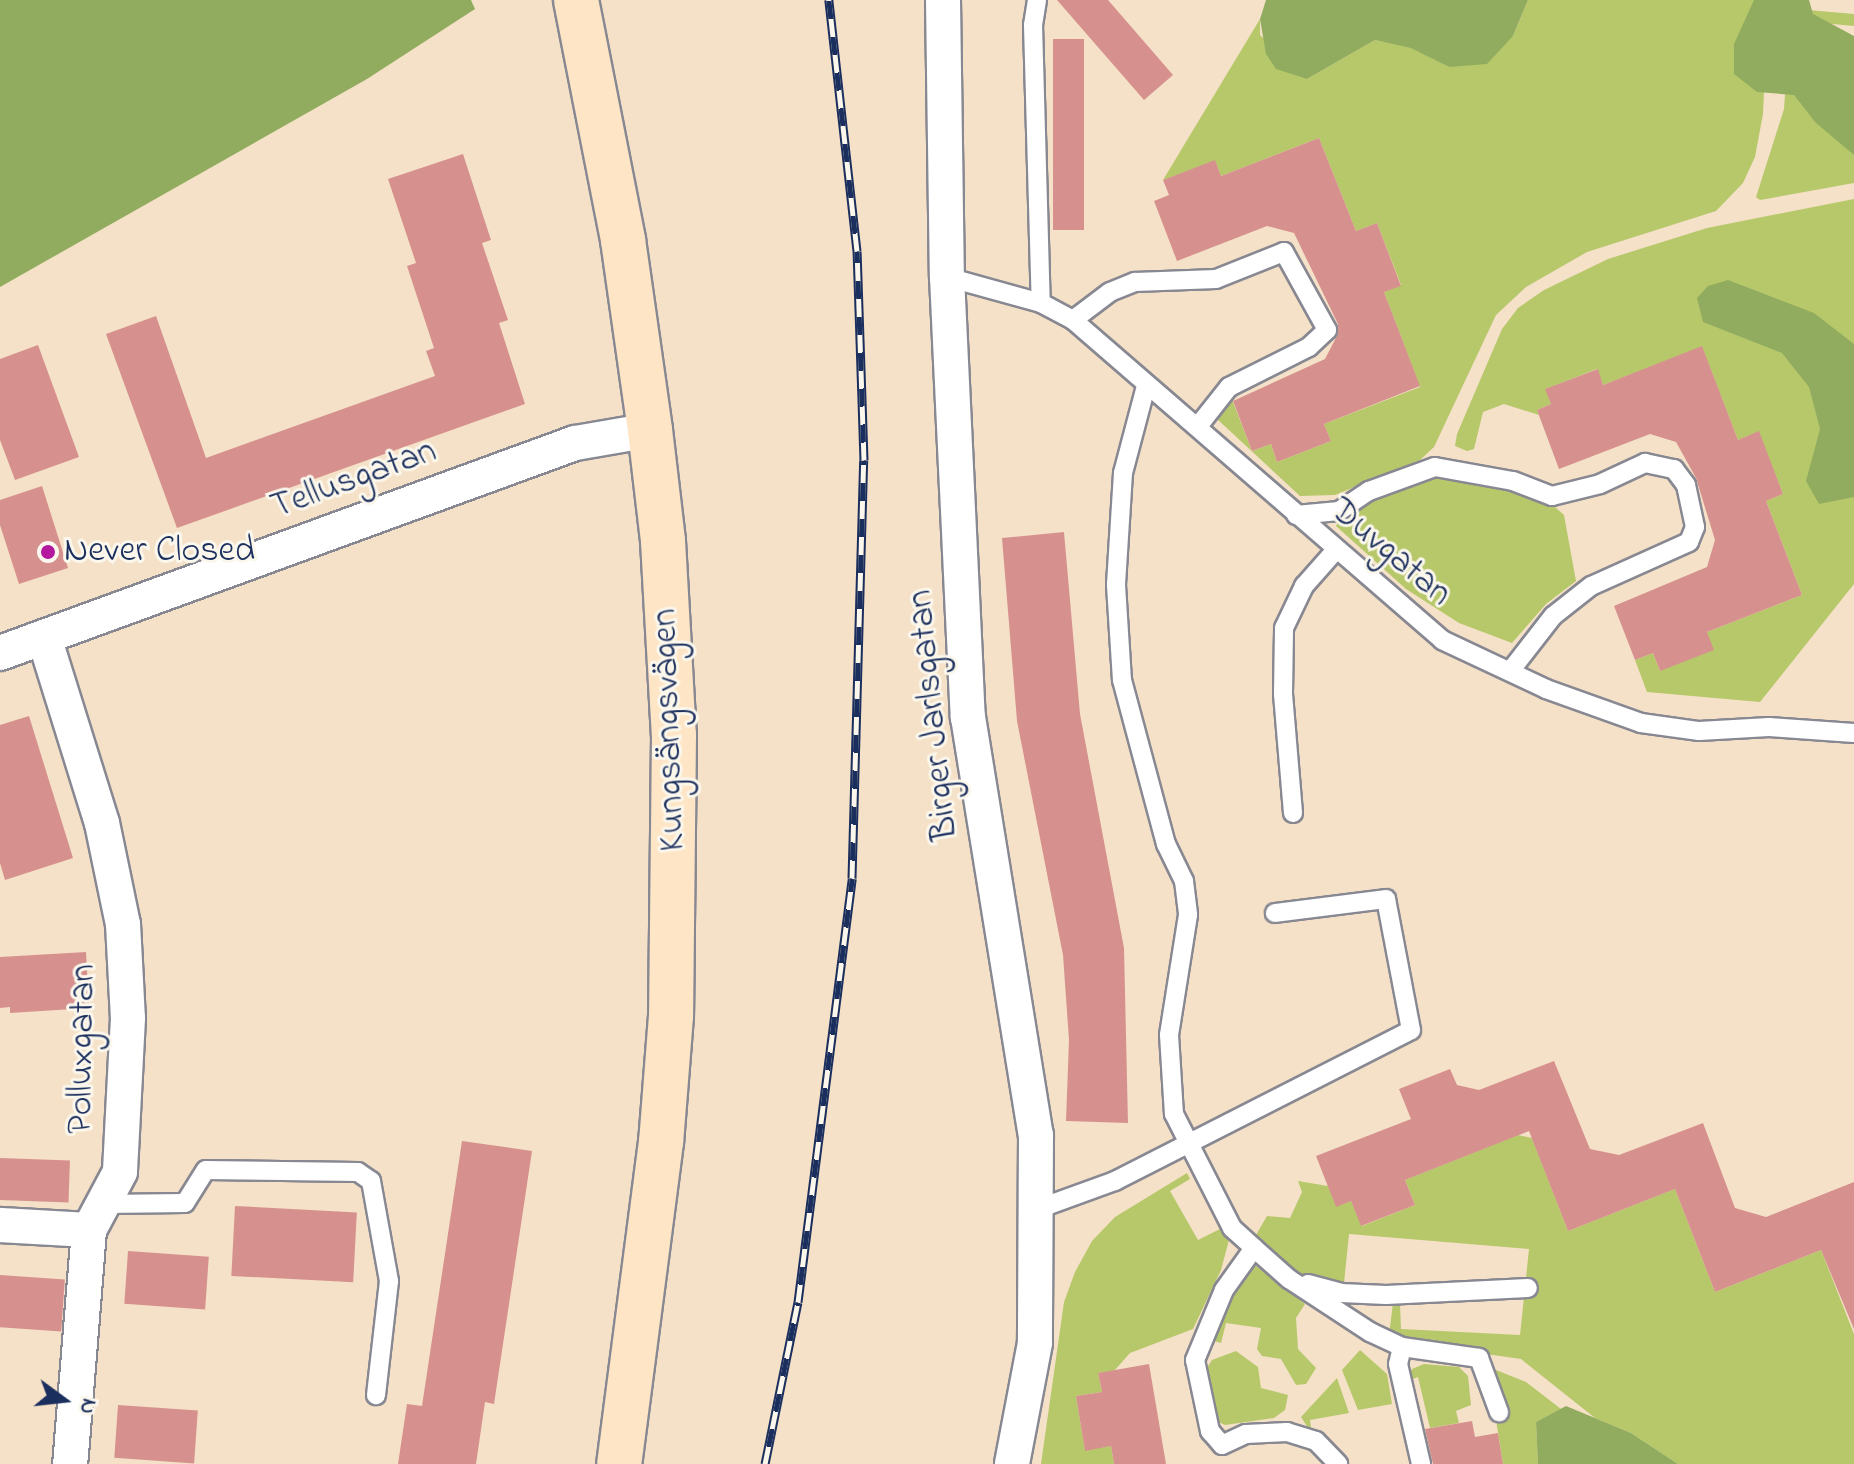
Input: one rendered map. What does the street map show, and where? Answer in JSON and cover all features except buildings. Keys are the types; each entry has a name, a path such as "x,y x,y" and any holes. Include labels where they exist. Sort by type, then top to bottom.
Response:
{"street":[{"name":"Kungsängsvägen","path":"576,0 621,225 650,430 663,541 674,735 671,1016 648,1270 619,1464"},
{"name":"Birger Jarlsgatan","path":"943,0 947,277 972,762 1036,1135 1035,1343 1012,1464"},
{"name":"Tellusgatan","path":"0,653 575,443 650,430"},
{"name":"Polluxgatan","path":"44,637 83,751 123,924 128,1018 120,1172 97,1217 70,1464"},
{"path":"0,1225 97,1217"}],"lane":[{"path":"1037,0 1033,25 1041,303"},
{"path":"1073,320 1110,292 1135,282 1216,279 1284,252 1327,330 1309,347 1229,387 1199,425"},
{"name":"Duvgatan","path":"947,277 1041,303 1073,320 1146,386 1199,425 1335,551 1442,640 1641,723 1699,731 1769,727 1854,733"},
{"path":"1146,386 1123,473 1116,585 1122,680 1166,844 1185,892 1188,915 1169,1035 1174,1114 1185,1145 1232,1228 1289,1279 1402,1347 1479,1358 1499,1412"},
{"path":"1296,515 1339,511 1369,491 1435,467 1513,481 1552,496 1600,484 1645,463 1674,469 1686,485 1695,527 1689,542 1591,586 1553,616 1511,670"},
{"path":"1293,813 1283,694 1284,628 1304,586 1335,551"},
{"path":"1038,1209 1115,1181 1411,1030 1386,899 1275,913"},
{"path":"97,1217 185,1203 206,1170 358,1172 371,1181 389,1281 376,1395"},
{"path":"1254,1248 1224,1290 1195,1360 1210,1431 1222,1445 1246,1434 1287,1432 1316,1441 1338,1464"},
{"path":"1289,1279 1341,1293 1386,1295 1528,1288"},
{"path":"1402,1347 1398,1364 1421,1464"}],"green space":[{"path":"0,0 471,0 475,9 367,79 0,287"},
{"path":"1266,0 1528,0 1513,36 1487,64 1449,67 1411,48 1375,40 1307,79 1276,69 1266,54 1260,19"},
{"path":"1528,0 1768,0 1763,114 1755,157 1743,183 1716,211 1587,252 1526,287 1496,315 1434,447 1420,460 1335,495 1300,496 1217,419 1215,413 1231,397 1252,451 1271,444 1277,462 1331,441 1324,424 1420,387 1384,292 1401,285 1377,223 1356,231 1319,138 1221,176 1215,161 1163,180 1260,19 1260,35 1307,79 1375,40 1411,47 1449,67 1513,36"},
{"path":"1754,0 1809,0 1813,14 1854,36 1854,155 1816,123 1794,95 1757,92 1734,74 1734,44"},
{"path":"1808,10 1854,14 1854,26 1789,20"},
{"path":"1789,35 1854,41 1854,183 1760,200 1756,197 1784,109"},
{"path":"1854,199 1854,584 1760,702 1647,692 1635,660 1653,653 1660,671 1707,632 1802,595 1766,501 1783,494 1758,432 1738,440 1702,347 1603,385 1597,369 1546,389 1551,404 1537,410 1539,415 1504,404 1483,412 1474,449 1467,451 1455,446 1457,434 1502,329 1518,308 1544,290 1608,259 1707,228"},
{"path":"1728,280 1814,313 1854,344 1854,497 1819,504 1806,481 1820,429 1809,387 1782,353 1703,322 1697,298 1708,286"},
{"path":"1445,475 1547,500 1564,515 1576,581 1546,604 1512,643 1459,623 1406,589 1336,526 1340,518 1396,489"},
{"path":"1518,1135 1532,1138 1568,1231 1675,1189 1715,1292 1821,1250 1854,1334 1854,1464 1678,1464 1631,1433 1595,1418 1521,1359 1395,1341 1389,1335 1393,1303 1400,1304 1401,1329 1520,1335 1529,1249 1349,1234 1344,1283 1295,1276 1260,1246 1256,1235 1267,1216 1290,1218 1302,1192 1298,1181 1328,1186 1336,1206 1351,1201 1362,1226 1415,1205 1405,1180"},
{"path":"1187,1173 1190,1179 1170,1191 1198,1240 1224,1227 1229,1240 1221,1270 1193,1329 1130,1353 1114,1371 1098,1373 1102,1392 1076,1396 1085,1450 1111,1446 1114,1464 1041,1464 1064,1302 1075,1272 1092,1241 1115,1217"},
{"path":"1251,1262 1305,1304 1296,1318 1298,1349 1316,1368 1306,1384 1296,1385 1281,1359 1262,1356 1257,1349 1261,1328 1226,1323 1221,1343 1214,1341 1217,1313"},
{"path":"1360,1350 1387,1374 1392,1404 1358,1410 1342,1370"},
{"path":"1236,1351 1258,1367 1261,1388 1288,1395 1285,1410 1274,1418 1225,1425 1212,1419 1203,1374 1212,1360"},
{"path":"1424,1364 1459,1367 1468,1376 1471,1405 1456,1411 1459,1423 1430,1428 1418,1377 1406,1382 1412,1369"},
{"path":"1496,1370 1526,1382 1561,1409 1536,1422 1538,1464 1503,1464 1489,1376"},
{"path":"1337,1378 1349,1413 1310,1420 1312,1434 1301,1417"},
{"path":"1566,1406 1631,1433 1678,1464 1538,1464 1536,1422"}],"railway":[{"path":"765,1464 798,1302 852,878 864,460 857,251 829,0"}],"place":[{"name":"Never Closed","path":"48,552"}]}
